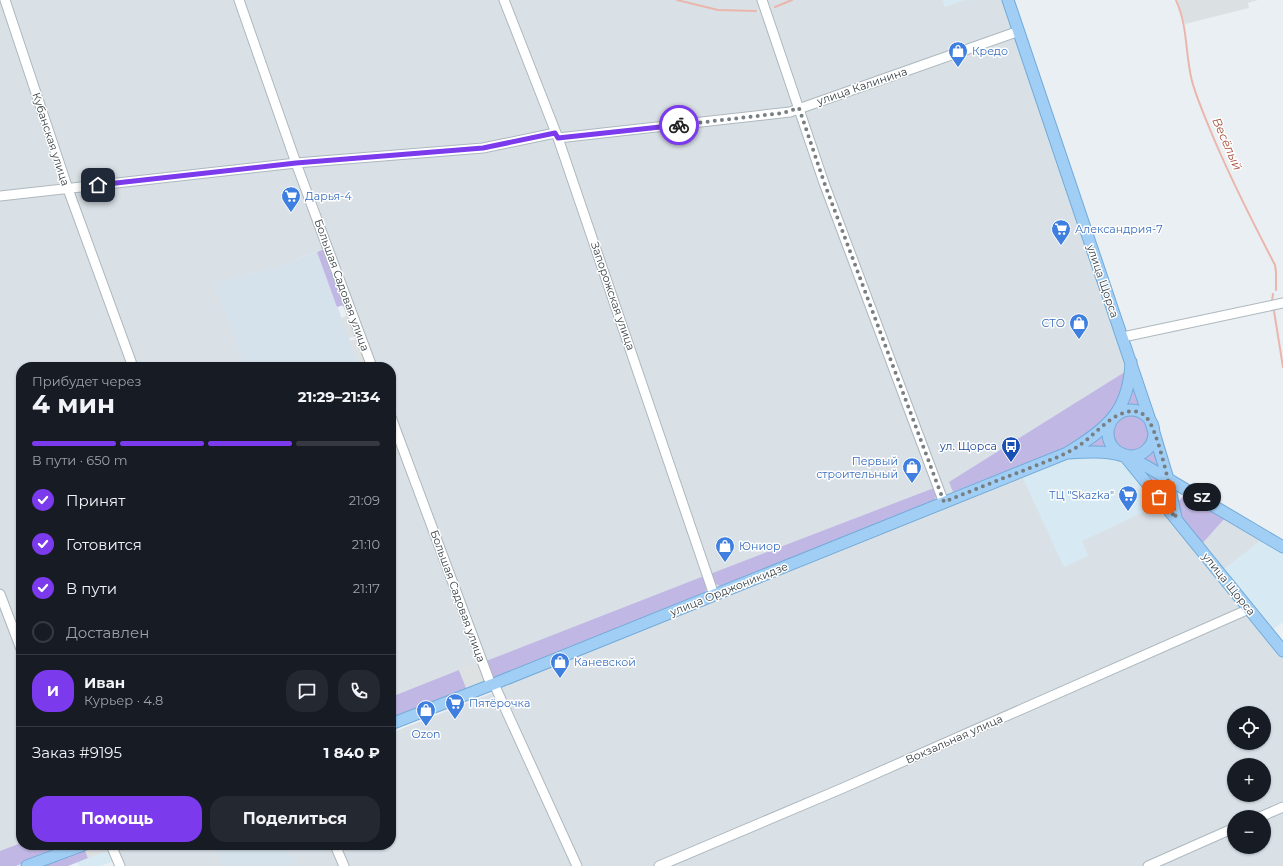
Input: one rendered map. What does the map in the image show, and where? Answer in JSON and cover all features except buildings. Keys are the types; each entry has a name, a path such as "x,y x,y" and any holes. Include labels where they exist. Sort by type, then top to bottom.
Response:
{"main road":[{"name":"улица Щорса","path":"1008,0 1152,426 1168,479 1176,518"},
{"path":"1131,362 1126,392 1108,432 1109,441 1115,449 1283,547"},
{"path":"1134,411 1147,417 1152,426 1153,438 1148,448 1134,455 1098,452 1067,453 1091,437 1121,413 1134,411"},
{"name":"улица Орджоникидзе","path":"396,722 1067,453"},
{"name":"улица Щорса","path":"1123,454 1283,651"},
{"path":"27,866 70,850"}],"street":[{"name":"Кубанская улица","path":"5,0 68,189 131,362"},
{"name":"Большая Садовая улица","path":"239,0 296,163 370,362"},
{"name":"Запорожская улица","path":"504,0 556,136 714,595"},
{"path":"762,0 824,182 944,502"},
{"name":"улица Калинина","path":"0,196 296,163 483,148 556,136 783,113 1018,31"},
{"path":"1123,337 1283,303"},
{"name":"Большая Садовая улица","path":"396,430 492,684 577,866"},
{"path":"0,594 16,636"},
{"name":"Вокзальная улица","path":"659,866 843,788 1249,609"},
{"path":"1271,812 1283,807"},
{"path":"1148,866 1227,831"},
{"path":"113,850 120,866"},
{"path":"337,850 344,866"}],"shaded area":[{"path":"0,0 236,0 324,249 279,266 215,283 243,362 16,362 16,850 20,850 16,866 0,866"},
{"path":"243,0 1004,0 1128,370 1066,448 493,679 396,420 396,362 374,362 297,156"},
{"path":"942,0 965,0 945,7"},
{"path":"1178,0 1258,0 1248,3 1249,8 1185,24"},
{"path":"324,249 344,305 337,307 317,252"},
{"path":"317,252 358,362 243,362 214,283 279,266"},
{"path":"348,315 356,336 349,338 341,318"},
{"path":"357,339 365,362 358,362 350,341"},
{"path":"1128,370 1117,405 1096,429 1066,448 953,492 949,482"},
{"path":"1133,380 1143,409 1125,407"},
{"path":"1131,415 1141,418 1146,423 1149,433 1146,443 1141,448 1131,451 1121,448 1116,443 1113,433 1116,423 1121,418"},
{"path":"1103,432 1108,448 1079,449"},
{"path":"396,444 487,682 396,717"},
{"path":"1153,445 1162,471 1139,458 1148,453"},
{"path":"1072,457 1120,457 1160,504 1082,541 1088,556 1064,567 1022,476"},
{"path":"1134,463 1165,480 1171,507"},
{"path":"1022,476 1081,541 1160,504 1283,658 1283,866 581,866 499,687"},
{"path":"934,488 936,496 935,500 722,587 714,583 710,574"},
{"path":"1189,495 1226,517 1201,545 1179,517 1179,501 1183,496"},
{"path":"1226,517 1263,539 1222,571 1201,545"},
{"path":"1263,539 1283,551 1283,622 1271,631 1222,571"},
{"path":"704,576 707,585 705,594 493,679 486,661"},
{"path":"479,662 487,682 467,690 459,670"},
{"path":"459,670 467,690 396,717 396,695"},
{"path":"493,693 573,866 117,866 110,850 396,850 396,731"},
{"path":"16,845 16,850 58,850 16,866 0,866 0,851"},
{"path":"85,850 88,858 68,866 41,866"},
{"path":"85,850 110,850 88,858"},
{"path":"110,850 114,861 101,866 79,866 77,862"},
{"path":"217,850 287,850 290,857 294,856 298,865 223,866"}],"waterway":[{"name":"Весёлый","path":"677,0 718,10 756,11"},
{"name":"Весёлый","path":"775,7 792,0"},
{"name":"Весёлый","path":"1176,0 1183,20 1192,81 1216,145 1275,265 1276,290"},
{"name":"Весёлый","path":"1272,301 1273,294"},
{"name":"Весёлый","path":"1274,311 1283,367"}],"way so far":[{"path":"679,125 783,113 799,108 824,182 944,502 1067,453 1091,437 1121,413 1131,411 1144,415 1151,423 1168,479 1176,518 1159,497"}],"place":[{"name":"Кредо","path":"958,68"},
{"name":"Дарья-4","path":"291,213"},
{"name":"Александрия-7","path":"1061,246"},
{"name":"СТО","path":"1079,340"},
{"name":"ул. Щорса","path":"1011,463"},
{"name":"Первый строительный","path":"912,484"},
{"name":"SZ","path":"1159,497"},
{"name":"ТЦ \"Skazka\"","path":"1128,512"},
{"name":"Юниор","path":"725,563"},
{"name":"Каневской","path":"560,679"},
{"name":"Пятёрочка","path":"455,720"},
{"name":"Ozon","path":"426,727"}],"route":[{"path":"98,185 296,163 352,160 483,148 524,141 555,133 558,138 679,125"}]}
